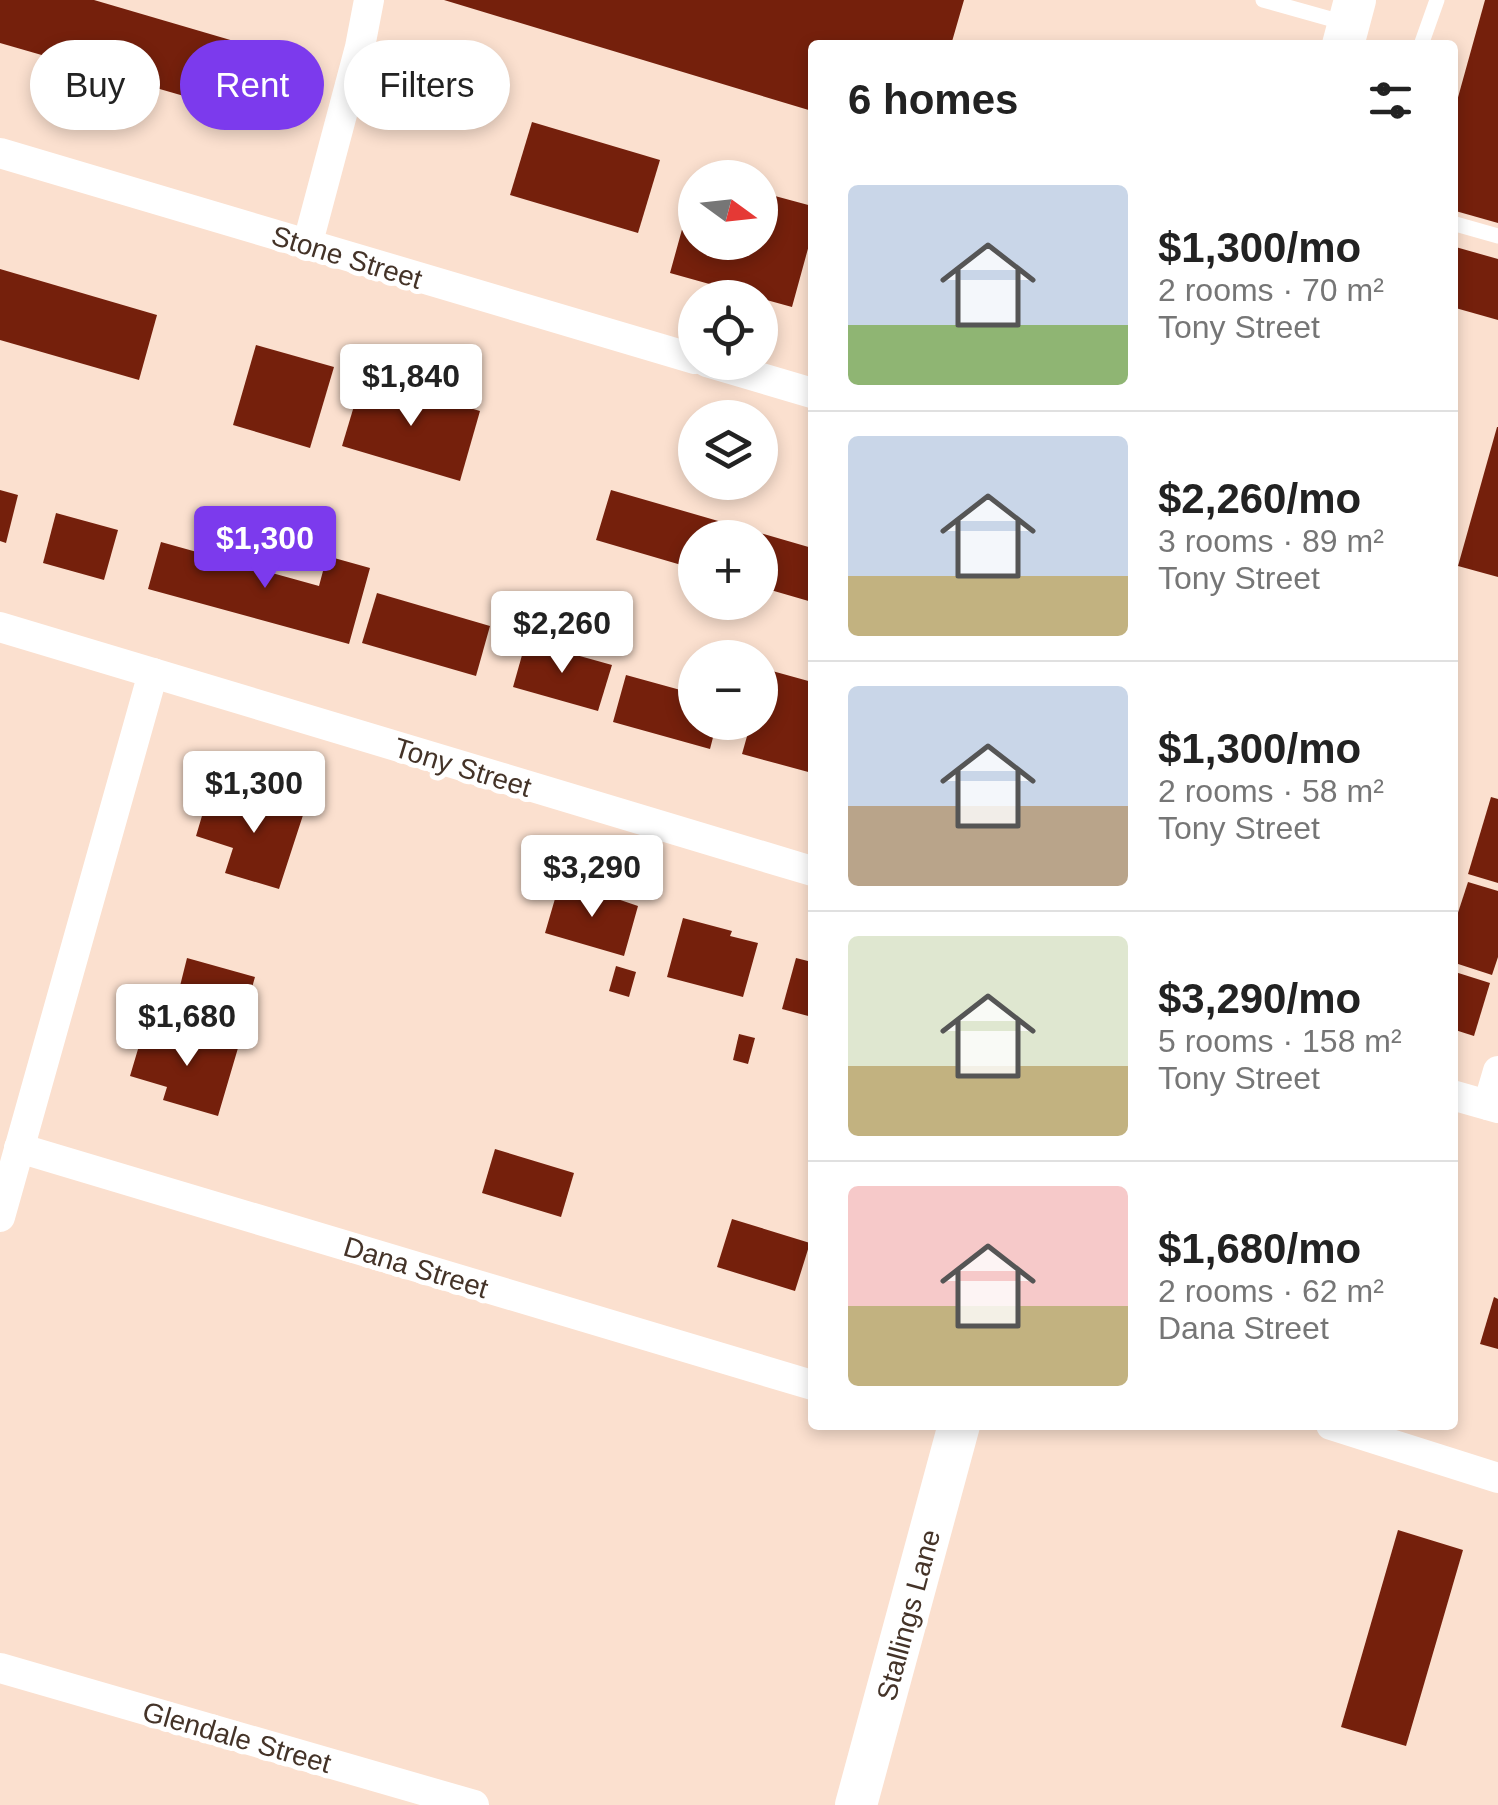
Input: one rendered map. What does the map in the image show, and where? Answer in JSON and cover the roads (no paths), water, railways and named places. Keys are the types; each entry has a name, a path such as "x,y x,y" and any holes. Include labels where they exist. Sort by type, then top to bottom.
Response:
{"street":[{"path":"307,246 369,0"},
{"name":"Stone Street","path":"0,153 678,354"},
{"path":"766,380 808,393"},
{"name":"Tony Street","path":"0,627 808,870"},
{"path":"0,1217 153,673"},
{"path":"1458,1097 1493,1107 1498,1071"},
{"name":"Dana Street","path":"19,1148 808,1385"},
{"name":"Stallings Lane","path":"856,1805 953,1430"},
{"path":"1346,1430 1498,1478"},
{"name":"Glendale Street","path":"0,1668 474,1805"}],"lane":[{"path":"1263,0 1349,23"},
{"path":"1423,40 1436,0"},
{"path":"1458,226 1498,236"}]}
